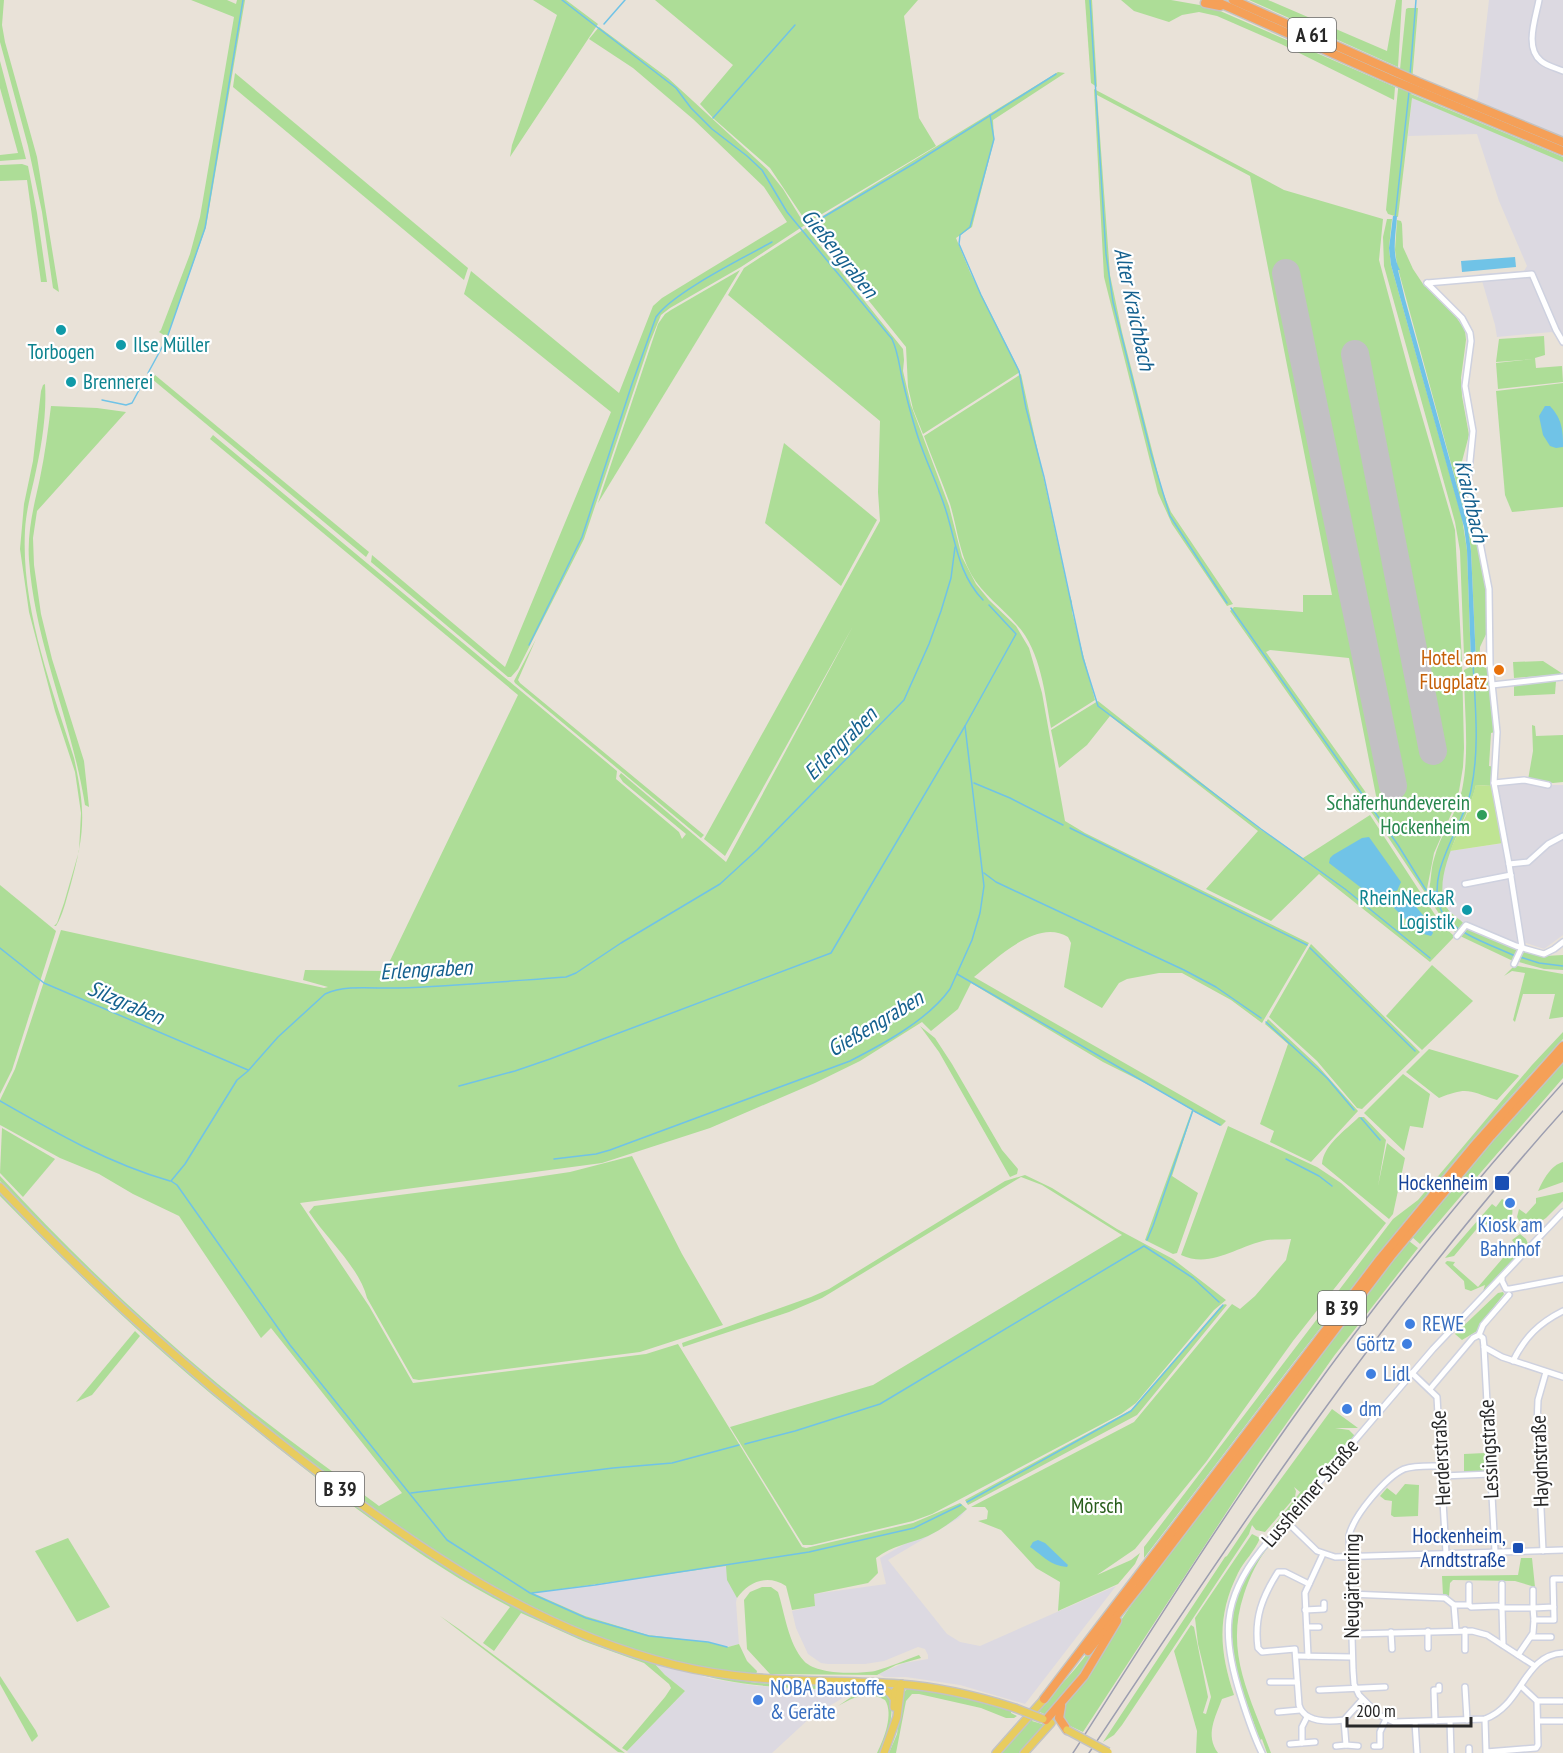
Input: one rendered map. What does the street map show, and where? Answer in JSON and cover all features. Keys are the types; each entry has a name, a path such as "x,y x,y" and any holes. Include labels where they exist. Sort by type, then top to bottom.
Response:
{"highway":[{"name":"A 61","path":"1233,0 1563,151"},
{"name":"A 61","path":"1209,2 1391,74"},
{"name":"A 61","path":"1417,86 1563,142"},
{"name":"B 39","path":"1044,1699 1387,1251 1473,1147 1563,1046"},
{"name":"B 39","path":"1044,1699 1085,1655 1139,1587 1391,1256 1484,1144 1563,1056"},
{"name":"B 39","path":"1046,1721 1090,1668 1139,1587"},
{"path":"1064,1700 1058,1713 1067,1730"}],"main road":[{"name":"B 39","path":"0,1187 104,1292 201,1379 347,1494 477,1582 553,1621 583,1635 669,1664 765,1680 901,1684 964,1694 1015,1708 1046,1721"},
{"path":"873,1683 884,1688 895,1700"},
{"path":"895,1725 895,1690 901,1684"},
{"path":"884,1753 897,1717 901,1684"},
{"name":"B 39","path":"996,1753 1044,1699"},
{"path":"1024,1753 1046,1721 1109,1753"}],"street":[{"path":"1539,0 1533,37 1534,51 1542,61 1563,71"},
{"path":"1515,962 1521,949 1511,875 1494,783 1497,732 1490,664 1489,589 1468,481 1473,431 1465,386 1470,333 1462,318 1427,283 1532,274 1563,342"},
{"path":"1492,685 1563,677"},
{"path":"1494,783 1524,780 1548,785"},
{"path":"1509,864 1528,862 1548,844 1563,836"},
{"path":"1465,884 1511,875"},
{"path":"1460,932 1466,925 1470,926 1521,949 1544,954 1563,942"},
{"name":"Lussheimer Straße","path":"1260,1752 1233,1671 1228,1646 1228,1622 1234,1595 1245,1571 1412,1374 1563,1212"},
{"path":"1502,1278 1515,1287"},
{"path":"1502,1278 1506,1289"},
{"path":"1488,1293 1563,1279"},
{"path":"1430,1389 1471,1340 1479,1335 1483,1325 1509,1295"},
{"path":"1513,1361 1528,1335 1547,1319 1563,1311"},
{"name":"Lessingstraße","path":"1479,1335 1483,1338 1484,1347 1495,1551"},
{"path":"1484,1347 1513,1361 1563,1377"},
{"name":"Haydnstraße","path":"1543,1551 1537,1425 1539,1400 1546,1372"},
{"name":"Herderstraße","path":"1412,1374 1437,1397 1446,1553"},
{"name":"Neugärtenring","path":"1386,1719 1362,1700 1356,1689 1352,1657 1349,1536 1352,1524 1394,1476 1411,1467 1441,1466"},
{"path":"1442,1476 1491,1474"},
{"path":"1284,1523 1323,1554 1335,1557 1563,1550"},
{"path":"1308,1656 1305,1593 1323,1554"},
{"path":"1309,1584 1280,1571 1257,1616 1258,1648 1260,1651 1295,1649 1300,1710 1307,1717 1313,1720 1344,1719 1362,1700"},
{"path":"1533,1620 1554,1620 1553,1579 1563,1579"},
{"path":"1502,1584 1503,1645"},
{"path":"1468,1585 1469,1605"},
{"path":"1518,1655 1533,1633 1533,1590"},
{"path":"1350,1594 1445,1598 1454,1605 1472,1607 1554,1607"},
{"path":"1305,1610 1324,1609 1324,1603"},
{"path":"1454,1605 1456,1630"},
{"path":"1554,1617 1563,1617"},
{"path":"1307,1627 1319,1627"},
{"path":"1352,1634 1465,1630 1487,1635 1535,1666"},
{"path":"1465,1630 1465,1650"},
{"path":"1428,1631 1428,1648"},
{"path":"1391,1632 1392,1649"},
{"path":"1531,1636 1551,1636"},
{"path":"1374,1746 1380,1746 1380,1732 1386,1719 1394,1722 1450,1721 1485,1719 1496,1715 1506,1707 1544,1657 1563,1653"},
{"path":"1296,1656 1352,1657"},
{"path":"1270,1682 1297,1682"},
{"path":"1435,1721 1434,1690 1439,1690 1439,1686"},
{"path":"1485,1719 1486,1752 1536,1748 1539,1721 1537,1701 1521,1686"},
{"path":"1319,1690 1384,1687"},
{"path":"1466,1687 1467,1720"},
{"path":"1537,1701 1562,1701"},
{"path":"1278,1712 1300,1710"},
{"path":"1302,1743 1302,1727 1307,1717"},
{"path":"1344,1719 1346,1745"},
{"path":"1450,1721 1451,1753"},
{"path":"1539,1721 1563,1721"},
{"path":"1415,1722 1417,1753"},
{"path":"1290,1744 1315,1742"},
{"path":"1336,1746 1358,1746"}],"shaded area":[{"path":"1489,0 1563,0 1563,340 1552,332 1497,337 1480,274 1524,271 1527,266 1499,201 1477,134 1408,136 1412,98 1467,121 1478,97"},
{"path":"1530,782 1563,785 1563,935 1544,949 1520,941 1514,944 1463,922 1449,911 1442,887 1443,872 1450,851 1505,843 1496,784"},
{"path":"968,1508 959,1518 888,1560 947,1634 960,1642 980,1646 1116,1586 1025,1704 960,1685 906,1677 884,1677 878,1674 904,1663 928,1659 925,1649 918,1647 884,1661 865,1664 821,1663 808,1654 796,1628 792,1611 815,1606 814,1594 886,1584 880,1558"},
{"path":"726,1566 738,1594 736,1602 739,1644 728,1647 707,1642 648,1635 585,1616 532,1593"},
{"name":"NOBA Baustoffe & Geräte","path":"653,1662 712,1679 757,1686 856,1690 811,1717 772,1753 628,1753 627,1751 685,1691"}],"green space":[{"path":"0,0 4,0 2,25 5,42 37,157 59,292 53,288 42,212 28,146 0,42"},
{"path":"191,0 227,0 236,4 237,0 245,0 206,227 167,337 159,332 190,254 200,217 234,17"},
{"path":"533,0 566,0 598,24 510,157 512,145 557,15"},
{"path":"655,0 918,0 904,16 919,118 936,146 807,223 770,168 700,104 733,65"},
{"path":"1085,0 1092,0 1097,87 1091,83"},
{"path":"1121,0 1171,0 1211,7 1395,87 1394,100 1281,44 1217,16 1199,12 1182,15 1169,22 1134,11"},
{"path":"1249,0 1268,0 1387,51 1396,0 1402,0 1398,67"},
{"path":"1418,8 1411,94 1563,157 1563,162 1412,98 1398,217 1388,214 1386,210 1406,9"},
{"path":"599,27 668,78 767,169 783,189 805,225 661,315 584,539 518,669 511,677 508,677 371,562 372,555 505,667 611,412 464,294 471,271 619,393 653,306 662,298 787,222 764,187 693,119 633,68 589,39"},
{"path":"0,61 26,159 0,161 0,155 18,153 0,88"},
{"path":"1058,72 1065,73 993,120 994,140 972,227 956,238 970,272 1020,372 923,434 913,409 908,387 906,347 808,225"},
{"path":"235,73 468,268 464,280 233,87"},
{"path":"1094,89 1284,190 1383,219 1379,260 1455,530 1462,662 1463,767 1453,810 1434,853 1426,894 1230,611 1234,607 1303,612 1303,595 1332,595 1250,176 1097,95 1110,275 1162,490 1171,512 1233,604 1227,606 1172,524 1158,493 1104,277","holes":["1270,650 1349,658 1379,811 1266,652"]},
{"path":"0,165 28,166 47,282 41,282 27,180 0,181"},
{"path":"1387,219 1392,219 1389,248 1391,265 1462,518 1467,550 1471,662 1466,661 1464,656 1460,551 1455,522 1384,266 1383,237"},
{"path":"1397,220 1402,224 1403,247 1413,269 1423,284 1456,317 1465,330 1466,340 1461,378 1469,435 1461,465 1486,588 1488,630 1480,647 1479,662 1476,662 1471,551 1467,522 1397,265 1395,250"},
{"path":"806,228 903,349 903,371 911,405 949,506 962,557 976,584 1016,626 1029,648 1042,693 1065,821 1309,943 1262,1023 1231,1000 1182,973 1159,973 1127,979 1119,983 1102,1008 1064,987 1071,943 1068,937 1056,933 1043,933 1018,943 974,977 1226,1121 1221,1126 1193,1111 1172,1176 1198,1193 1177,1253 1173,1254 1145,1240 1192,1110 1103,1062 971,983 958,1009 931,1031 922,1022 860,1061 710,1128 602,1163 300,1203 369,1306 413,1383 646,1354 678,1344 802,1547 806,1548 913,1523 960,1503 967,1509 933,1533 895,1547 876,1558 878,1573 868,1583 814,1594 815,1606 792,1610 786,1586 772,1580 759,1581 747,1587 737,1598 727,1580 726,1566 533,1593 585,1616 648,1635 707,1642 728,1647 739,1644 747,1661 757,1671 756,1675 657,1657 590,1634 522,1603 457,1565 304,1458 217,1388 134,1315 32,1216 0,1181 0,1176 106,1284 189,1360 238,1400 379,1506 402,1493 271,1328 261,1338 179,1216 133,1194 99,1174 60,1158 0,1125 0,1100 15,1069 61,930 324,988 328,987 303,980 305,970 385,971 518,695 210,439 213,435 617,771 616,779 679,832 682,839 686,834 623,782 619,776 621,773 726,862 853,626 725,856 704,839 880,521 878,492 880,421 728,295 744,268"},
{"path":"740,270 598,503 658,324 671,310"},
{"path":"1544,336 1545,355 1535,358 1536,368 1562,366 1563,382 1498,389 1496,363 1534,359 1496,362 1499,339"},
{"path":"1021,374 1072,602 1072,612 1095,700 1051,728 1041,674 1032,647 1017,625 981,588 971,574 961,548 950,504 924,436"},
{"path":"155,375 369,552 366,557 152,379"},
{"path":"1563,383 1563,507 1512,512 1505,495 1496,391"},
{"path":"45,384 43,432 28,505 25,559 39,646 74,758 81,793 82,823 79,849 81,813 75,772 55,711 29,612 20,549 24,504 33,461 41,391"},
{"path":"51,406 126,412 37,511 33,538 34,565 41,614 52,659 84,761 89,807 85,805 72,744 38,622 29,560 30,529"},
{"path":"784,443 877,520 841,586 765,523"},
{"path":"536,639 518,680 520,683 704,835 701,838 515,683"},
{"path":"1543,661 1563,674 1514,678 1513,662"},
{"path":"1481,665 1489,670 1495,732 1491,733 1489,766 1494,767 1493,786 1476,785 1445,868 1444,899 1450,912 1464,924 1455,932 1445,923 1427,895 1437,850 1462,790 1466,745 1464,670"},
{"path":"1556,681 1555,694 1514,696 1514,685"},
{"path":"1098,701 1260,829 1303,858 1370,815 1441,924 1454,936 1453,938 1430,962 1319,874 1271,921 1206,889 1258,831 1110,716 1087,745 1059,768 1051,730"},
{"path":"1532,725 1535,726 1536,736 1563,735 1563,782 1528,780 1533,751"},
{"name":"Schäferhundeverein Hockenheim","path":"1476,785 1493,786 1503,843 1450,851 1468,811"},
{"path":"78,853 64,907 54,926 64,903"},
{"path":"0,885 56,931 12,1070 0,1094"},
{"path":"1465,926 1519,949 1513,961 1460,936"},
{"path":"1311,944 1420,1052 1362,1109 1357,1108 1317,1061 1269,1017"},
{"path":"1524,951 1545,956 1563,955 1563,970 1544,969 1519,962"},
{"path":"1432,965 1473,1001 1422,1050 1386,1016"},
{"path":"1513,967 1563,974 1563,1017 1549,1019 1555,994 1523,994 1515,1022 1513,1020 1525,973 1512,971 1504,976"},
{"path":"1268,1019 1318,1066 1358,1111 1311,1162 1270,1142 1274,1131 1260,1124 1288,1044 1265,1024"},
{"path":"920,1026 935,1038 1002,1150 1018,1169 1017,1174 1010,1177 939,1052"},
{"path":"1563,1032 1563,1039 1399,1228 1144,1558 1144,1547 1393,1219 1418,1200 1532,1065"},
{"path":"1429,1049 1519,1076 1497,1100 1468,1091 1456,1092 1439,1098 1406,1072"},
{"path":"1563,1061 1563,1078 1420,1244 1412,1237"},
{"path":"1403,1074 1430,1094 1423,1128 1410,1126 1404,1151 1364,1113"},
{"path":"1359,1117 1364,1117 1386,1140 1378,1186 1387,1143 1405,1158 1393,1214 1389,1219 1322,1164 1326,1150"},
{"name":"Mörsch","path":"1228,1126 1317,1167 1341,1183 1386,1223 1293,1341 1206,1462 1135,1549 1097,1575 1131,1560 1140,1553 1135,1564 1118,1584 1058,1611 1060,1582 1036,1568 1001,1530 978,1521 987,1519 988,1511 985,1507 971,1507 1134,1422 1232,1304 1240,1309 1255,1296 1286,1260 1291,1239 1267,1240 1213,1258 1192,1259 1181,1255"},
{"path":"2,1128 55,1159 23,1197 0,1173"},
{"path":"632,1156 682,1254 723,1325 640,1352 413,1379 357,1276 309,1212 314,1206 570,1172"},
{"path":"1563,1162 1563,1182 1538,1191 1551,1170"},
{"path":"1025,1175 1052,1188 1117,1229 1173,1259 1226,1300 1214,1310 1136,1403 1121,1414 932,1514 913,1521 812,1545 803,1545 730,1427 873,1385 1122,1235 1042,1185 1021,1177 822,1298 789,1312 683,1347 682,1343 829,1289 1005,1181"},
{"path":"0,1191 218,1395 432,1556 596,1643 653,1662 685,1691 627,1751 622,1748 665,1697 671,1688 669,1684 644,1663 583,1641 521,1613 494,1651 483,1643 510,1607 450,1573 393,1535 224,1404 167,1356 103,1297 0,1196"},
{"path":"1563,1192 1563,1201 1546,1218 1531,1228 1522,1226 1517,1217 1519,1209 1526,1214 1536,1203 1536,1198"},
{"path":"1502,1199 1512,1205 1511,1218 1503,1223 1480,1225 1454,1256 1445,1258 1492,1204 1496,1207"},
{"path":"1520,1234 1528,1244 1482,1295 1485,1285 1471,1291 1465,1289 1464,1281 1445,1263 1455,1262 1453,1265 1478,1287 1515,1244 1512,1240"},
{"path":"1409,1241 1418,1248 1334,1356 1260,1461 1083,1732 1066,1724 1061,1718 1065,1702 1132,1604"},
{"path":"1503,1292 1504,1294 1477,1331 1462,1340 1455,1334 1498,1293"},
{"path":"1225,1304 1227,1305 1137,1415 968,1505 965,1500 1131,1410"},
{"path":"135,1331 140,1336 92,1395 76,1402"},
{"path":"1332,1409 1358,1428 1335,1428 1349,1430 1355,1436 1273,1531 1271,1529 1302,1490 1300,1492 1294,1487 1295,1497 1265,1532 1256,1530 1252,1525 1249,1534 1122,1725 1114,1735 1103,1742 1225,1557"},
{"path":"1485,1453 1486,1473 1464,1473 1464,1454"},
{"path":"1405,1484 1419,1485 1418,1516 1394,1517 1391,1515 1392,1501 1380,1496 1387,1488 1396,1495"},
{"path":"1252,1534 1260,1538 1238,1573 1231,1589 1223,1620 1223,1649 1234,1695 1222,1699 1212,1726 1212,1740 1218,1753 1196,1753 1197,1731 1174,1651 1191,1625 1194,1627 1208,1697 1203,1713 1206,1714 1211,1697 1198,1644 1195,1618"},
{"path":"68,1538 110,1607 77,1622 35,1551"},
{"path":"1269,1543 1244,1594 1237,1636 1242,1675 1271,1753 1267,1753 1245,1699 1234,1657 1232,1636 1233,1615 1238,1595 1249,1570"},
{"path":"1521,1558 1532,1558 1535,1587 1515,1581 1453,1580 1450,1583 1449,1596 1443,1595 1442,1576 1518,1575"},
{"path":"762,1587 771,1587 778,1592 794,1646 810,1666 827,1671 858,1673 875,1671 919,1655 921,1658 896,1665 877,1675 770,1674 747,1649 744,1600 750,1592"},
{"path":"440,1616 459,1629 625,1753 618,1752"},
{"path":"1113,1621 1093,1659 1046,1715 1040,1712 1032,1721 1045,1725 1021,1753 1001,1753 1075,1669"},
{"path":"686,1670 756,1683 859,1686 856,1690 791,1688 727,1681"},
{"path":"0,1676 36,1731 38,1736 32,1742 0,1684"},
{"path":"866,1687 881,1690 891,1699 890,1727 880,1753 877,1753 885,1734 889,1712 885,1700 867,1695 838,1706"},
{"path":"907,1689 973,1700 1011,1711 1017,1716 1006,1718 981,1708 912,1694 906,1701 896,1753 889,1753 897,1734 904,1692"}],"water":[{"path":"1393,216 1397,216 1395,251 1405,299 1467,522 1471,551 1476,662 1471,662 1467,550 1464,527 1391,265 1389,248"},
{"path":"1515,257 1516,267 1462,272 1461,261"},
{"path":"1545,406 1550,406 1559,420 1563,447 1550,446 1543,435 1539,416"},
{"path":"1369,837 1401,882 1397,891 1377,900 1329,863 1333,855 1362,838"},
{"path":"1407,896 1428,921 1433,933 1431,936 1420,933 1394,908 1398,899"},
{"path":"1038,1540 1045,1543 1068,1565 1067,1567 1051,1562 1030,1547"}],"waterway":[{"path":"168,335 205,228 243,0"},
{"name":"Gießengraben","path":"562,0 676,88 691,108 712,129 762,170 787,212 892,339 914,425 943,500 961,563 970,582 983,600"},
{"path":"604,24 625,0"},
{"name":"Alter Kraichbach","path":"1090,0 1106,254 1113,302 1151,453 1170,516 1227,603"},
{"name":"Kraichbach","path":"1410,75 1416,0"},
{"path":"713,118 795,25"},
{"path":"810,225 915,163 1056,74"},
{"name":"Kraichbach","path":"1395,218 1409,92"},
{"path":"990,115 994,139 970,227 960,235 959,244 981,295 1019,371 1083,658 1098,706 1345,889 1430,958"},
{"path":"529,645 582,537 656,317 677,297 692,287 772,242"},
{"path":"148,373 166,340"},
{"path":"102,400 126,405 132,403 145,379"},
{"name":"Erlengraben","path":"727,1647 708,1642 649,1636 586,1618 530,1593 447,1540 290,1345 177,1185 171,1181 185,1164 237,1080 278,1037 325,994 352,988 461,985 566,977 720,884 757,850 904,700 941,611 951,578 955,547"},
{"name":"Gießengraben","path":"554,1159 610,1150 850,1061 917,1021 930,1011 950,989 972,940 980,913 984,886 965,726 1016,634 989,605"},
{"name":"Alter Kraichbach","path":"1231,608 1398,845 1426,890"},
{"name":"Kraichbach","path":"1473,662 1476,726 1474,774 1467,804 1441,866 1438,897 1447,920 1464,933 1515,956"},
{"path":"459,1086 550,1059 831,953 965,726"},
{"path":"974,783 1063,825"},
{"path":"1070,828 1307,945"},
{"path":"984,873 996,882 1184,970 1216,987 1261,1018"},
{"name":"Alter Kraichbach","path":"1430,891 1437,892"},
{"name":"Silzgraben","path":"0,948 44,983 248,1070"},
{"path":"1310,948 1415,1051"},
{"name":"Kraichbach","path":"1520,957 1539,963 1563,966"},
{"path":"957,974 1193,1110 1147,1240"},
{"path":"1266,1022 1327,1078 1354,1110"},
{"path":"0,1101 104,1156 170,1181"},
{"path":"1194,1111 1220,1125"},
{"path":"1361,1118 1380,1140"},
{"path":"1286,1159 1319,1176 1332,1186"},
{"path":"745,1444 880,1404 1144,1246 1193,1278 1219,1302"},
{"path":"967,1502 1131,1411 1223,1305"},
{"path":"411,1493 672,1463 739,1445"},
{"path":"532,1593 809,1552 914,1528 961,1505"}],"runway":[{"path":"1286,273 1393,786"},
{"path":"1355,354 1433,751"}],"railway":[{"path":"1073,1753 1216,1531 1275,1443 1336,1359 1430,1238 1563,1083"},
{"path":"1089,1753 1200,1587 1314,1423 1435,1264 1563,1111"}],"place":[{"name":"Torbogen","path":"61,330"},
{"name":"Ilse Müller","path":"121,345"},
{"name":"Brennerei","path":"71,382"},
{"name":"Hotel am Flugplatz","path":"1499,670"},
{"name":"Schäferhundeverein Hockenheim","path":"1482,815"},
{"name":"RheinNeckaR Logistik","path":"1467,910"},
{"name":"Hockenheim","path":"1502,1183"},
{"name":"Kiosk am Bahnhof","path":"1510,1203"},
{"name":"REWE","path":"1410,1324"},
{"name":"Görtz","path":"1407,1344"},
{"name":"Lidl","path":"1371,1374"},
{"name":"dm","path":"1347,1409"},
{"name":"Hockenheim, Arndtstraße","path":"1518,1548"},
{"name":"NOBA Baustoffe & Geräte","path":"758,1700"}]}
